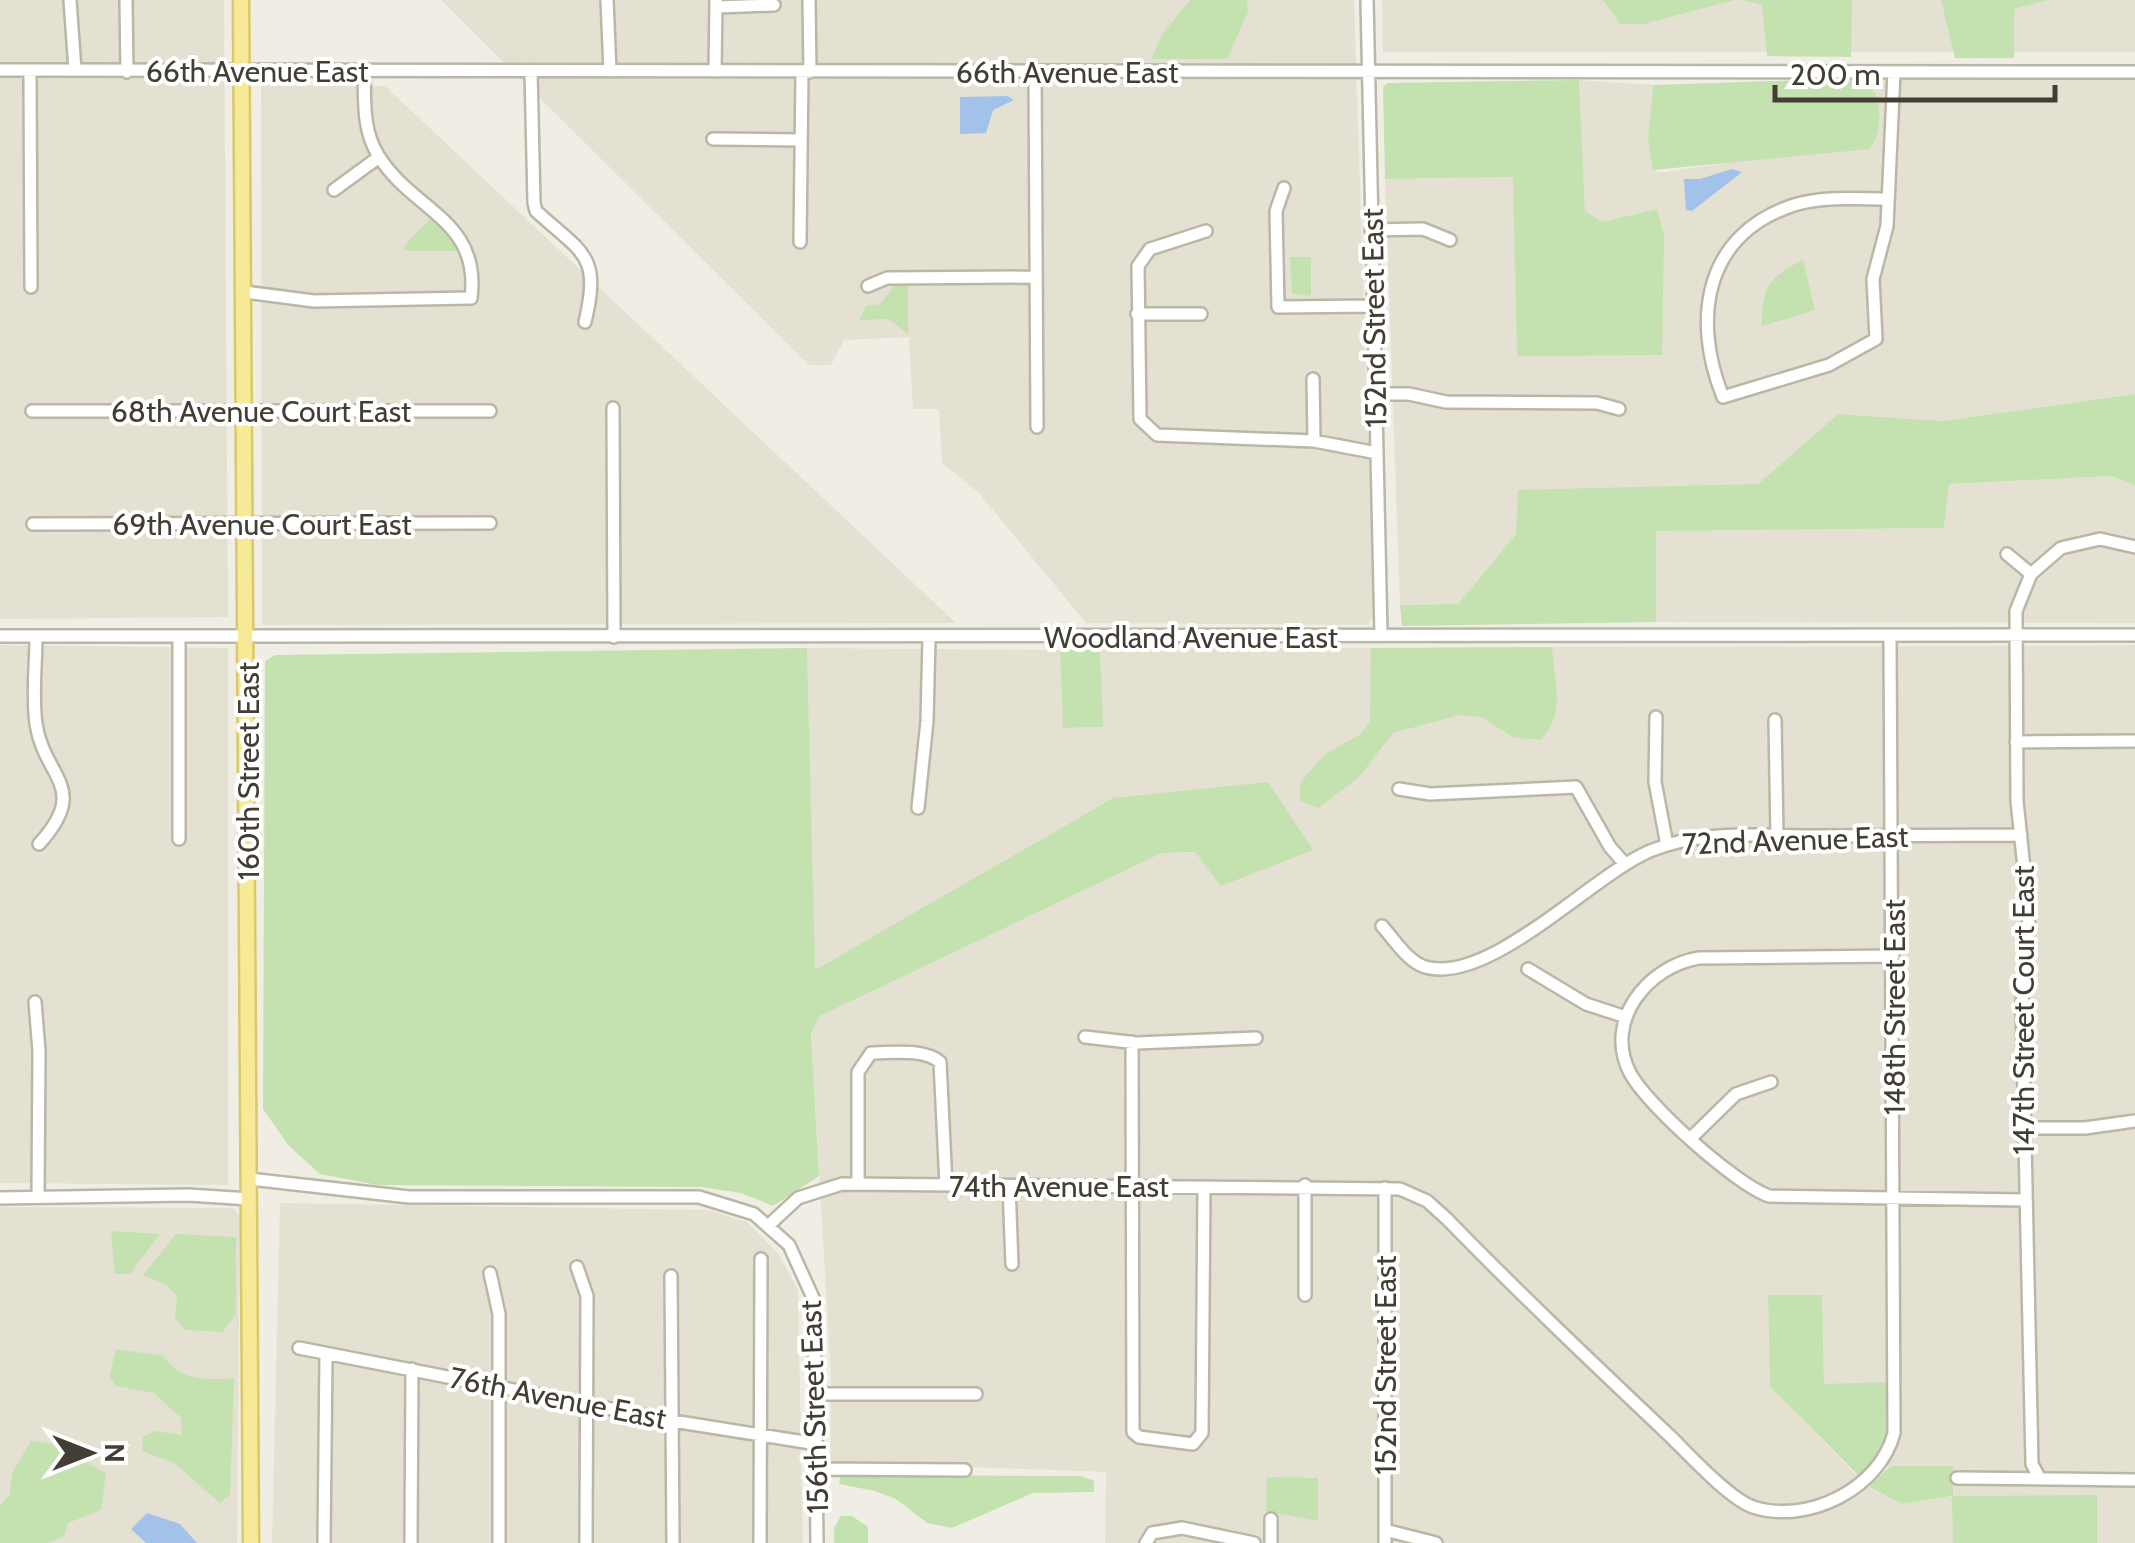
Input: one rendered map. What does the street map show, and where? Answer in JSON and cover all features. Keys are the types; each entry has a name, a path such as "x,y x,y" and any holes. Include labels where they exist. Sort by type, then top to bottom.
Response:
{"main road":[{"name":"160th Street East","path":"241,0 251,1543"}],"street":[{"path":"70,0 75,70"},
{"path":"126,0 127,72"},
{"path":"607,0 610,71"},
{"path":"800,242 800,140 810,0"},
{"name":"152nd Street East","path":"1366,0 1381,636"},
{"path":"715,71 716,4 774,5"},
{"name":"66th Avenue East","path":"0,70 2135,72"},
{"path":"30,71 31,287"},
{"path":"245,292 314,301 470,298 474,275 463,242 378,157 365,119 364,71"},
{"path":"530,71 534,203 536,211 576,248 592,269 594,284 585,322"},
{"path":"1035,71 1037,428"},
{"path":"1887,198 1795,205 1762,221 1726,252 1709,291 1710,354 1723,396 1829,365 1876,338 1873,279 1883,248 1887,198 1894,72"},
{"path":"713,139 800,140"},
{"path":"334,190 378,157"},
{"path":"1284,188 1276,211 1278,307 1373,306"},
{"path":"1371,230 1423,229 1450,240"},
{"path":"1206,231 1162,243 1143,257 1138,266 1140,420 1149,432 1208,440 1314,441 1377,453"},
{"path":"868,286 886,278 1036,277"},
{"path":"1138,314 1201,314"},
{"path":"1314,379 1314,441"},
{"path":"1375,394 1409,394 1446,402 1596,403 1619,408"},
{"path":"613,408 614,637"},
{"name":"68th Avenue Court East","path":"32,411 490,412"},
{"name":"69th Avenue Court East","path":"33,524 490,523"},
{"path":"2007,554 2031,574 2050,555 2074,542 2100,538 2135,547"},
{"name":"147th Street Court East","path":"2031,574 2019,599 2014,635 2021,835 2030,916 2022,1004 2032,1464 2040,1479"},
{"name":"Woodland Avenue East","path":"0,636 2135,635"},
{"path":"36,636 36,726 64,787 60,816 39,844"},
{"path":"179,636 179,839"},
{"name":"148th Street East","path":"1764,1509 1797,1510 1840,1496 1879,1464 1892,1441 1890,636"},
{"path":"918,808 928,721 929,638"},
{"path":"1656,717 1656,782 1667,845"},
{"path":"1775,720 1777,836"},
{"path":"2016,742 2135,740"},
{"path":"1399,789 1430,794 1576,788 1623,862"},
{"name":"72nd Avenue East","path":"1382,926 1422,966 1458,966 1515,943 1623,862 1667,845 1724,836 2021,835"},
{"path":"1893,956 1686,960 1651,978 1625,1023 1624,1056 1632,1076 1734,1178 1769,1196 2024,1200"},
{"path":"1528,969 1625,1023"},
{"path":"35,1002 40,1068 38,1195"},
{"path":"1085,1036 1132,1042 1256,1038"},
{"path":"1132,1042 1134,1435 1193,1444 1200,1437 1204,1187"},
{"path":"858,1184 858,1072 872,1053 926,1054 941,1064 946,1185"},
{"path":"1692,1138 1736,1094 1772,1082"},
{"path":"2023,1128 2135,1121"},
{"path":"250,1179 409,1197 699,1196 739,1207 769,1226"},
{"name":"74th Avenue East","path":"769,1226 790,1203 811,1191 858,1184 1385,1188 1427,1201 1690,1456 1749,1506 1764,1509"},
{"path":"1305,1185 1305,1296"},
{"path":"1010,1186 1012,1264"},
{"name":"152nd Street East","path":"1385,1188 1386,1536"},
{"path":"0,1198 38,1195 250,1199"},
{"name":"156th Street East","path":"769,1226 789,1246 810,1287 817,1394 817,1543"},
{"path":"760,1543 761,1259"},
{"path":"577,1267 587,1296 586,1543"},
{"path":"490,1273 499,1314 499,1543"},
{"path":"670,1276 673,1543"},
{"name":"76th Avenue East","path":"298,1348 673,1422 818,1444"},
{"path":"324,1543 326,1355"},
{"path":"411,1543 412,1369"},
{"path":"817,1394 976,1394"},
{"path":"817,1469 965,1470"},
{"path":"1957,1478 2135,1480"},
{"path":"1271,1519 1271,1543"},
{"path":"1149,1538 1182,1528 1254,1543"},
{"path":"1386,1536 1436,1543"}],"shaded area":[{"path":"0,0 224,0 228,617 0,619"},
{"path":"441,0 1354,0 1374,616 1367,625 1086,623 978,492 942,463 939,409 913,409 909,337 844,340 831,365 809,365"},
{"path":"1382,0 2135,0 2135,52 1383,52"},
{"path":"1866,78 2135,80 2135,394 1943,421 1838,414 1758,484 1664,488 1516,534 1458,604 1400,605 1385,179 1514,177 1517,356 1656,209 1602,222 1585,212 1579,80 1653,85 1648,139 1657,173 1782,155 1870,149 1875,88"},
{"path":"261,85 385,86 956,623 262,625"},
{"path":"2112,476 2135,486 2135,623 1656,622 1655,531 1944,528 1949,484"},
{"path":"0,645 228,648 228,1185 0,1183"},
{"path":"2135,645 2135,1543 1105,1543 1106,1472 830,1462 831,1376 811,1033 820,1016 1162,853 1312,850 1113,798 814,971 807,648 1060,650 1063,728 1102,727 1100,649","holes":["1768,1295 1822,1296 1824,1384 1872,1466 1952,1466 1953,1496 1902,1504 1869,1488 1770,1387"]},
{"path":"280,1203 707,1210 747,1222 778,1253 798,1290 803,1543 272,1543"},
{"path":"0,1207 233,1208 240,1216 237,1543 0,1543"}],"green space":[{"path":"1190,0 1247,0 1248,12 1227,59 1151,59 1163,33"},
{"path":"1603,0 1734,0 1644,24 1620,24"},
{"path":"1743,0 1852,0 1851,57 1767,56 1762,5"},
{"path":"1941,0 2048,0 2014,9 2014,58 1955,58"},
{"path":"1866,78 1879,113 1878,132 1870,149 1653,170 1648,139 1653,85"},
{"path":"1579,80 1585,211 1602,222 1657,209 1664,236 1662,355 1517,356 1513,177 1385,179 1383,87 1388,83"},
{"path":"432,217 459,251 405,251 404,246"},
{"path":"1290,257 1311,257 1311,296 1292,293"},
{"path":"1803,260 1815,310 1762,326 1763,302 1769,285"},
{"path":"908,284 908,334 889,319 859,320 866,306 880,304 895,285"},
{"path":"2135,394 2135,486 2112,476 1949,484 1944,528 1656,531 1656,622 1402,626 1400,605 1458,604 1516,534 1518,490 1758,484 1838,414 1943,421"},
{"path":"1552,647 1556,707 1541,740 1513,737 1481,717 1459,715 1393,733 1359,777 1318,808 1300,801 1300,783 1325,754 1361,734 1370,722 1371,648"},
{"path":"807,648 815,970 1113,798 1268,782 1313,850 1221,886 1195,852 1162,853 820,1016 811,1033 819,1176 773,1206 741,1193 701,1187 377,1185 320,1174 289,1146 263,1109 265,661 275,655"},
{"path":"1100,649 1103,727 1063,728 1060,650"},
{"path":"111,1231 160,1234 130,1274 115,1274"},
{"path":"176,1234 236,1237 236,1315 222,1332 184,1330 175,1317 177,1296 168,1286 143,1275"},
{"path":"1768,1295 1822,1295 1824,1384 1890,1382 1887,1434 1878,1456 1859,1476 1770,1387"},
{"path":"116,1349 163,1356 178,1370 194,1377 234,1378 230,1495 220,1503 174,1463 142,1451 143,1437 154,1431 182,1435 181,1418 154,1393 116,1386 109,1377"},
{"path":"31,1441 52,1444 106,1473 101,1510 68,1523 64,1536 48,1543 0,1543 0,1506 10,1494 12,1473"},
{"path":"1890,1466 1953,1466 1953,1496 2097,1495 2097,1543 1953,1543 1952,1496 1902,1504 1869,1487"},
{"path":"841,1475 1081,1476 1094,1481 1094,1492 1033,1493 952,1528 927,1523 896,1499 839,1484"},
{"path":"1267,1477 1318,1478 1318,1521 1266,1511"},
{"path":"841,1516 852,1516 868,1527 868,1543 834,1543 834,1528"}],"water":[{"path":"1008,96 1014,100 993,110 986,133 960,134 960,97"},
{"path":"1732,169 1742,172 1692,211 1686,210 1684,179 1700,179"},
{"path":"147,1513 180,1524 197,1543 146,1543 131,1529"}]}
